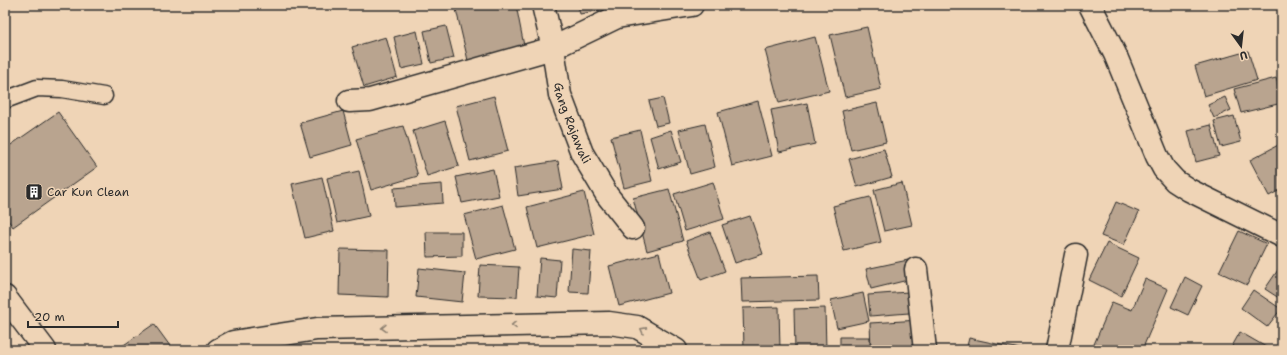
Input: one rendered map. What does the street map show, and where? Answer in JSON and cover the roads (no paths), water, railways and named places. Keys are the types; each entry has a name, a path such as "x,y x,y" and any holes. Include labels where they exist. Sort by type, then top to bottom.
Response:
{"main road":[{"name":"Gang Rajawali","path":"543,5 553,48 560,95 582,153 607,195 633,228"},
{"path":"349,101 370,100 553,48 617,17 692,5"},
{"path":"1090,5 1115,54 1157,156 1164,169 1175,181 1190,190 1282,236"},
{"path":"1057,350 1076,255"},
{"path":"916,269 925,350"},
{"path":"5,297 45,350"},
{"path":"218,350 233,342 317,329 609,323 637,326 676,350"}],"lane":[{"path":"5,100 37,88 62,89 104,96"}],"place":[{"name":"Car Kun Clean","path":"34,192"}]}
